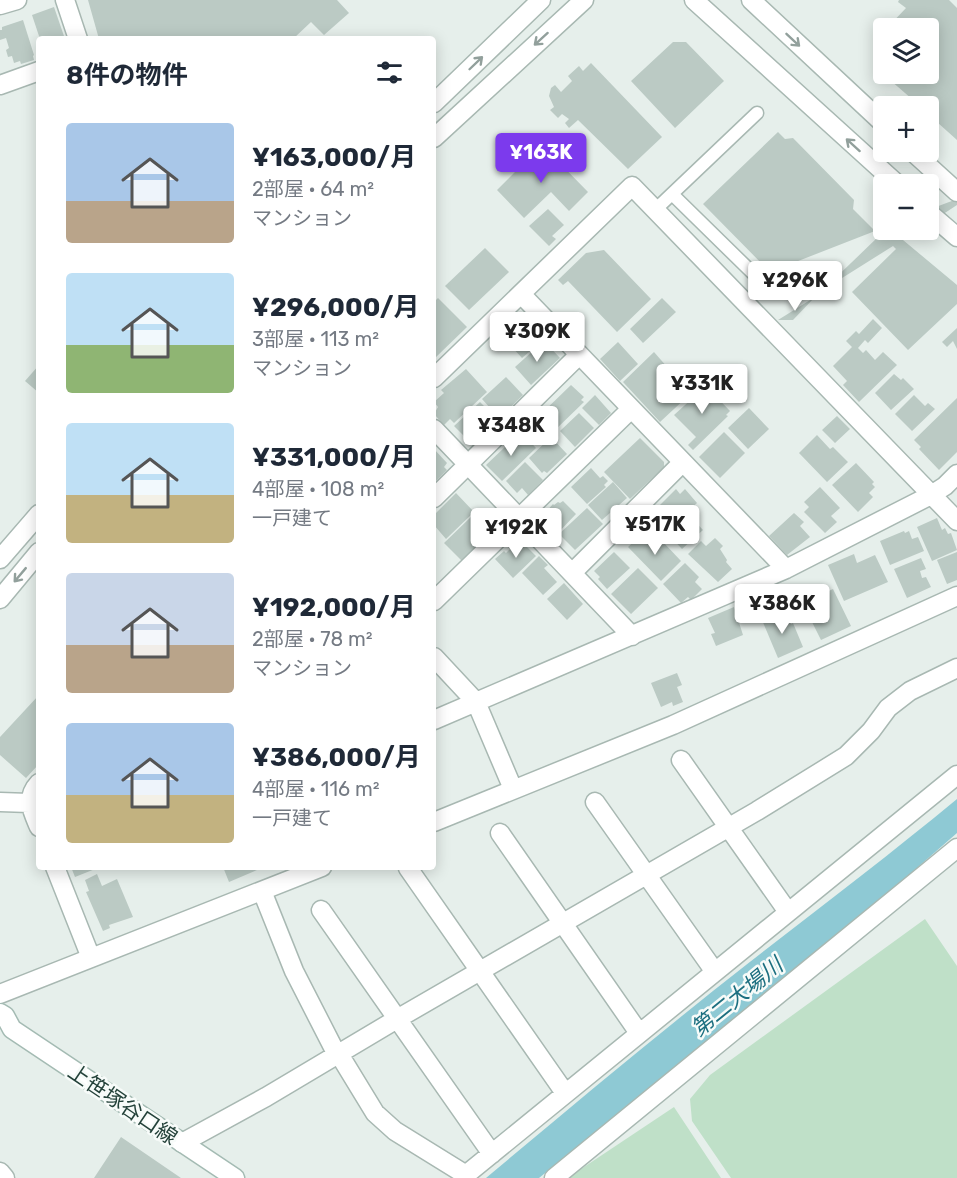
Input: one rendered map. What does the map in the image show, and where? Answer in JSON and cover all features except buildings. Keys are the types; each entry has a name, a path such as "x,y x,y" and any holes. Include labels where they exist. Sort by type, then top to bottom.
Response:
{"street":[{"path":"0,6 17,0"},
{"path":"65,0 77,36"},
{"path":"436,101 540,0"},
{"path":"436,136 584,0"},
{"path":"694,0 886,174"},
{"path":"751,0 873,114"},
{"path":"0,85 36,72"},
{"path":"924,162 957,192"},
{"path":"436,376 632,186 957,522"},
{"path":"939,221 957,237"},
{"path":"522,294 579,356 786,569"},
{"path":"436,496 579,356"},
{"path":"436,599 631,409"},
{"path":"436,431 632,636"},
{"path":"572,573 682,463"},
{"path":"436,719 786,569 931,495 957,474"},
{"path":"0,559 36,517"},
{"path":"0,599 36,556"},
{"path":"436,821 674,724 957,596"},
{"path":"436,659 476,702 513,789"},
{"path":"182,1143 266,1097 846,756 888,708 901,697 910,690 957,668"},
{"path":"681,760 788,912"},
{"path":"262,891 294,971 338,1054 375,1113 396,1131 464,1176 957,775"},
{"path":"36,786 29,803 36,820"},
{"path":"0,802 29,803"},
{"path":"595,802 715,972"},
{"path":"500,832 639,1033"},
{"path":"554,1178 957,848"},
{"path":"56,870 91,958"},
{"path":"409,870 565,1094"},
{"path":"0,994 262,891 294,872"},
{"path":"321,910 492,1154"},
{"name":"上笹塚谷口線","path":"0,1013 5,1016 6,1029 235,1178"},
{"path":"0,1172 5,1178"}],"lane":[{"path":"655,210 757,113"},
{"path":"672,194 770,290 776,289"}],"green space":[{"path":"925,919 957,966 957,1178 731,1178 692,1121 690,1099 710,1075"},
{"path":"674,1107 721,1178 569,1177"}],"water":[{"name":"第二大場川","path":"957,799 957,833 856,921 539,1178 486,1178 680,1017"}]}
